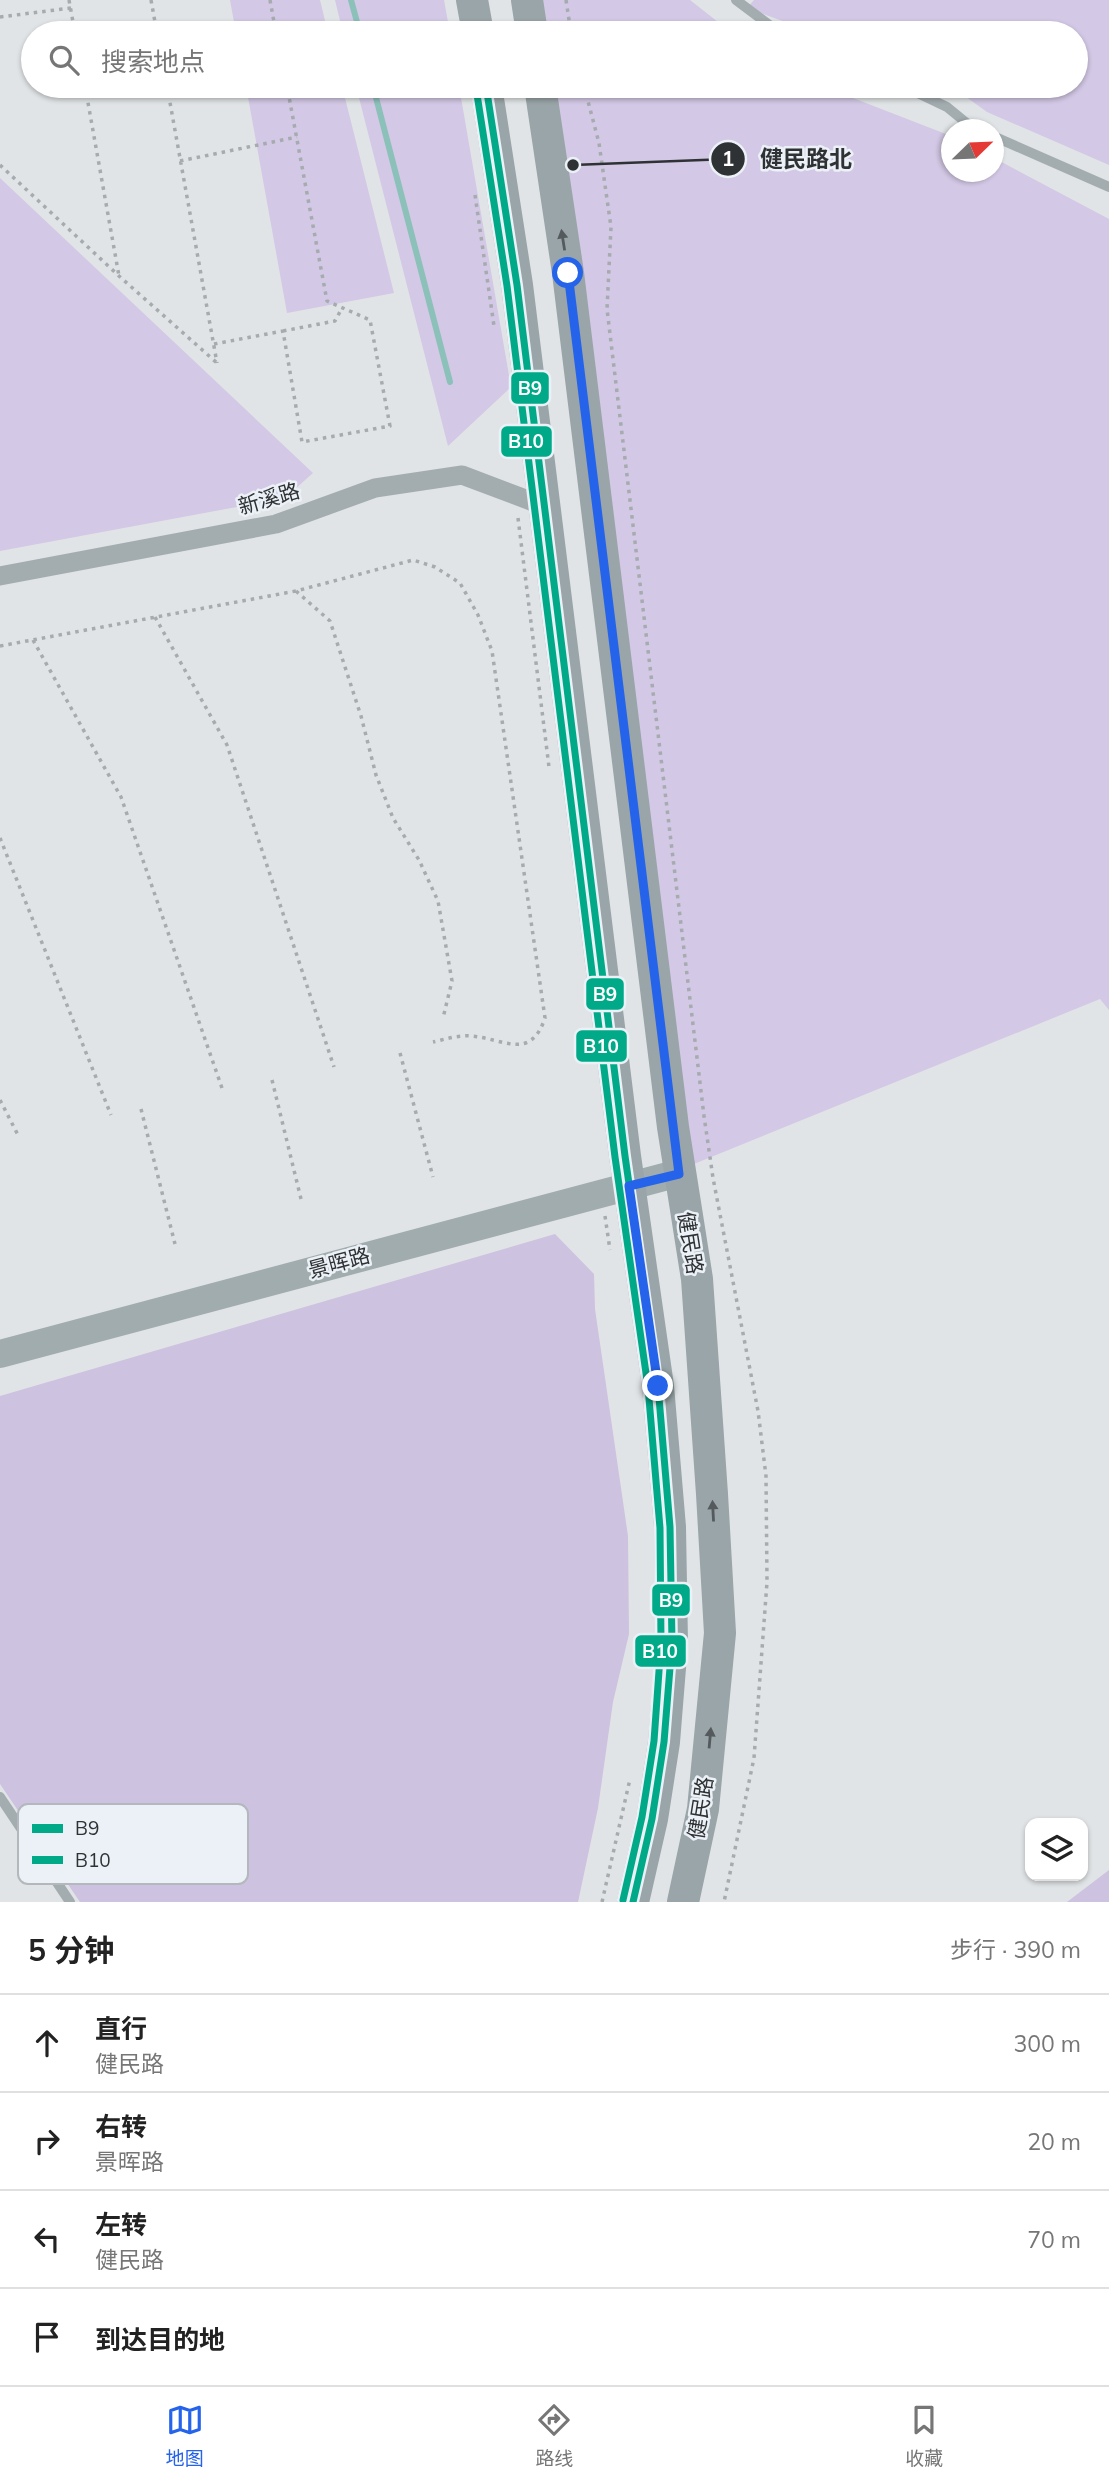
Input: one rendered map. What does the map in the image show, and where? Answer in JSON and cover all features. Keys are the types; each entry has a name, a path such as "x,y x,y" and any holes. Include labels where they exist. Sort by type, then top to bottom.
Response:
{"main road":[{"path":"472,0 476,21"},
{"path":"527,0 530,21"},
{"path":"488,98 517,285 544,506 615,1190 658,1386 670,1527 673,1643 664,1742 652,1819 633,1902"},
{"name":"健民路","path":"542,98 570,287 634,822 679,1174 696,1279 719,1633 703,1809 683,1902"}],"street":[{"name":"新溪路","path":"0,576 276,524 375,488 462,475 544,506"},
{"name":"景晖路","path":"0,1354 679,1174"}],"lane":[{"path":"736,0 764,21"},
{"path":"928,98 947,107 962,119"},
{"path":"1004,141 1109,187"},
{"path":"0,1797 18,1824"},
{"path":"58,1884 70,1902"}],"path":[{"path":"69,0 73,21"},
{"path":"151,0 155,21"},
{"path":"270,0 274,21"},
{"path":"566,0 569,21"},
{"path":"0,17 71,8"},
{"path":"87,98 119,276"},
{"path":"0,165 217,363 169,98"},
{"path":"283,331 302,442 390,426 370,320 327,301 289,98"},
{"path":"587,98 599,144 611,228 607,309 691,1018 713,1178 758,1411 766,1476 767,1582 754,1758 724,1902"},
{"path":"180,161 297,137"},
{"path":"474,193 494,327"},
{"path":"214,344 335,321 342,308"},
{"path":"515,495 549,768"},
{"path":"0,646 296,591 413,560 435,567 460,583 478,615 492,651 545,1018 537,1035 522,1045 514,1046 471,1036 433,1042"},
{"path":"296,591 330,621 361,716 376,775 394,818 439,901 452,981 443,1018"},
{"path":"155,617 227,745 334,1067"},
{"path":"33,640 121,797 223,1091"},
{"path":"0,838 111,1115"},
{"path":"400,1053 433,1177"},
{"path":"272,1080 302,1203"},
{"path":"0,1100 18,1135"},
{"path":"141,1109 175,1244"},
{"path":"612,1259 615,1190"},
{"path":"602,1902 632,1770"}],"shaded area":[{"path":"230,0 320,0 325,21 234,21"},
{"path":"335,0 444,0 448,21 340,21"},
{"path":"539,0 690,0 717,21 542,21"},
{"path":"754,0 1109,0 1109,165 987,112 968,98 1088,98 1088,21 782,21 747,8"},
{"path":"248,98 345,98 394,293 287,313"},
{"path":"359,98 461,98 511,387 448,446"},
{"path":"552,98 853,98 941,132 941,182 1004,182 1004,163 1109,219 1109,1010 1100,999 689,1166"},
{"path":"0,178 313,473 285,498 0,551"},
{"path":"555,1234 594,1274 595,1309 628,1536 629,1634 613,1702 598,1808 578,1902 80,1902 68,1884 248,1884 248,1804 18,1804 18,1811 0,1784 0,1396"},
{"path":"1109,1870 1109,1902 1067,1902"}],"waterway":[{"path":"351,0 357,21"},
{"path":"376,98 450,382"}],"transit line":[{"name":"B10","path":"478,98 507,286 615,1157 648,1387 660,1528 661,1643 654,1741 642,1817 623,1900"},
{"name":"B9","path":"488,98 517,285 625,1156 658,1386 670,1527 672,1643 664,1742 652,1819 633,1902"}],"place":[{"name":"健民路北","path":"573,165"}],"route":[{"path":"568,273 679,1174 629,1186 658,1386"}]}
